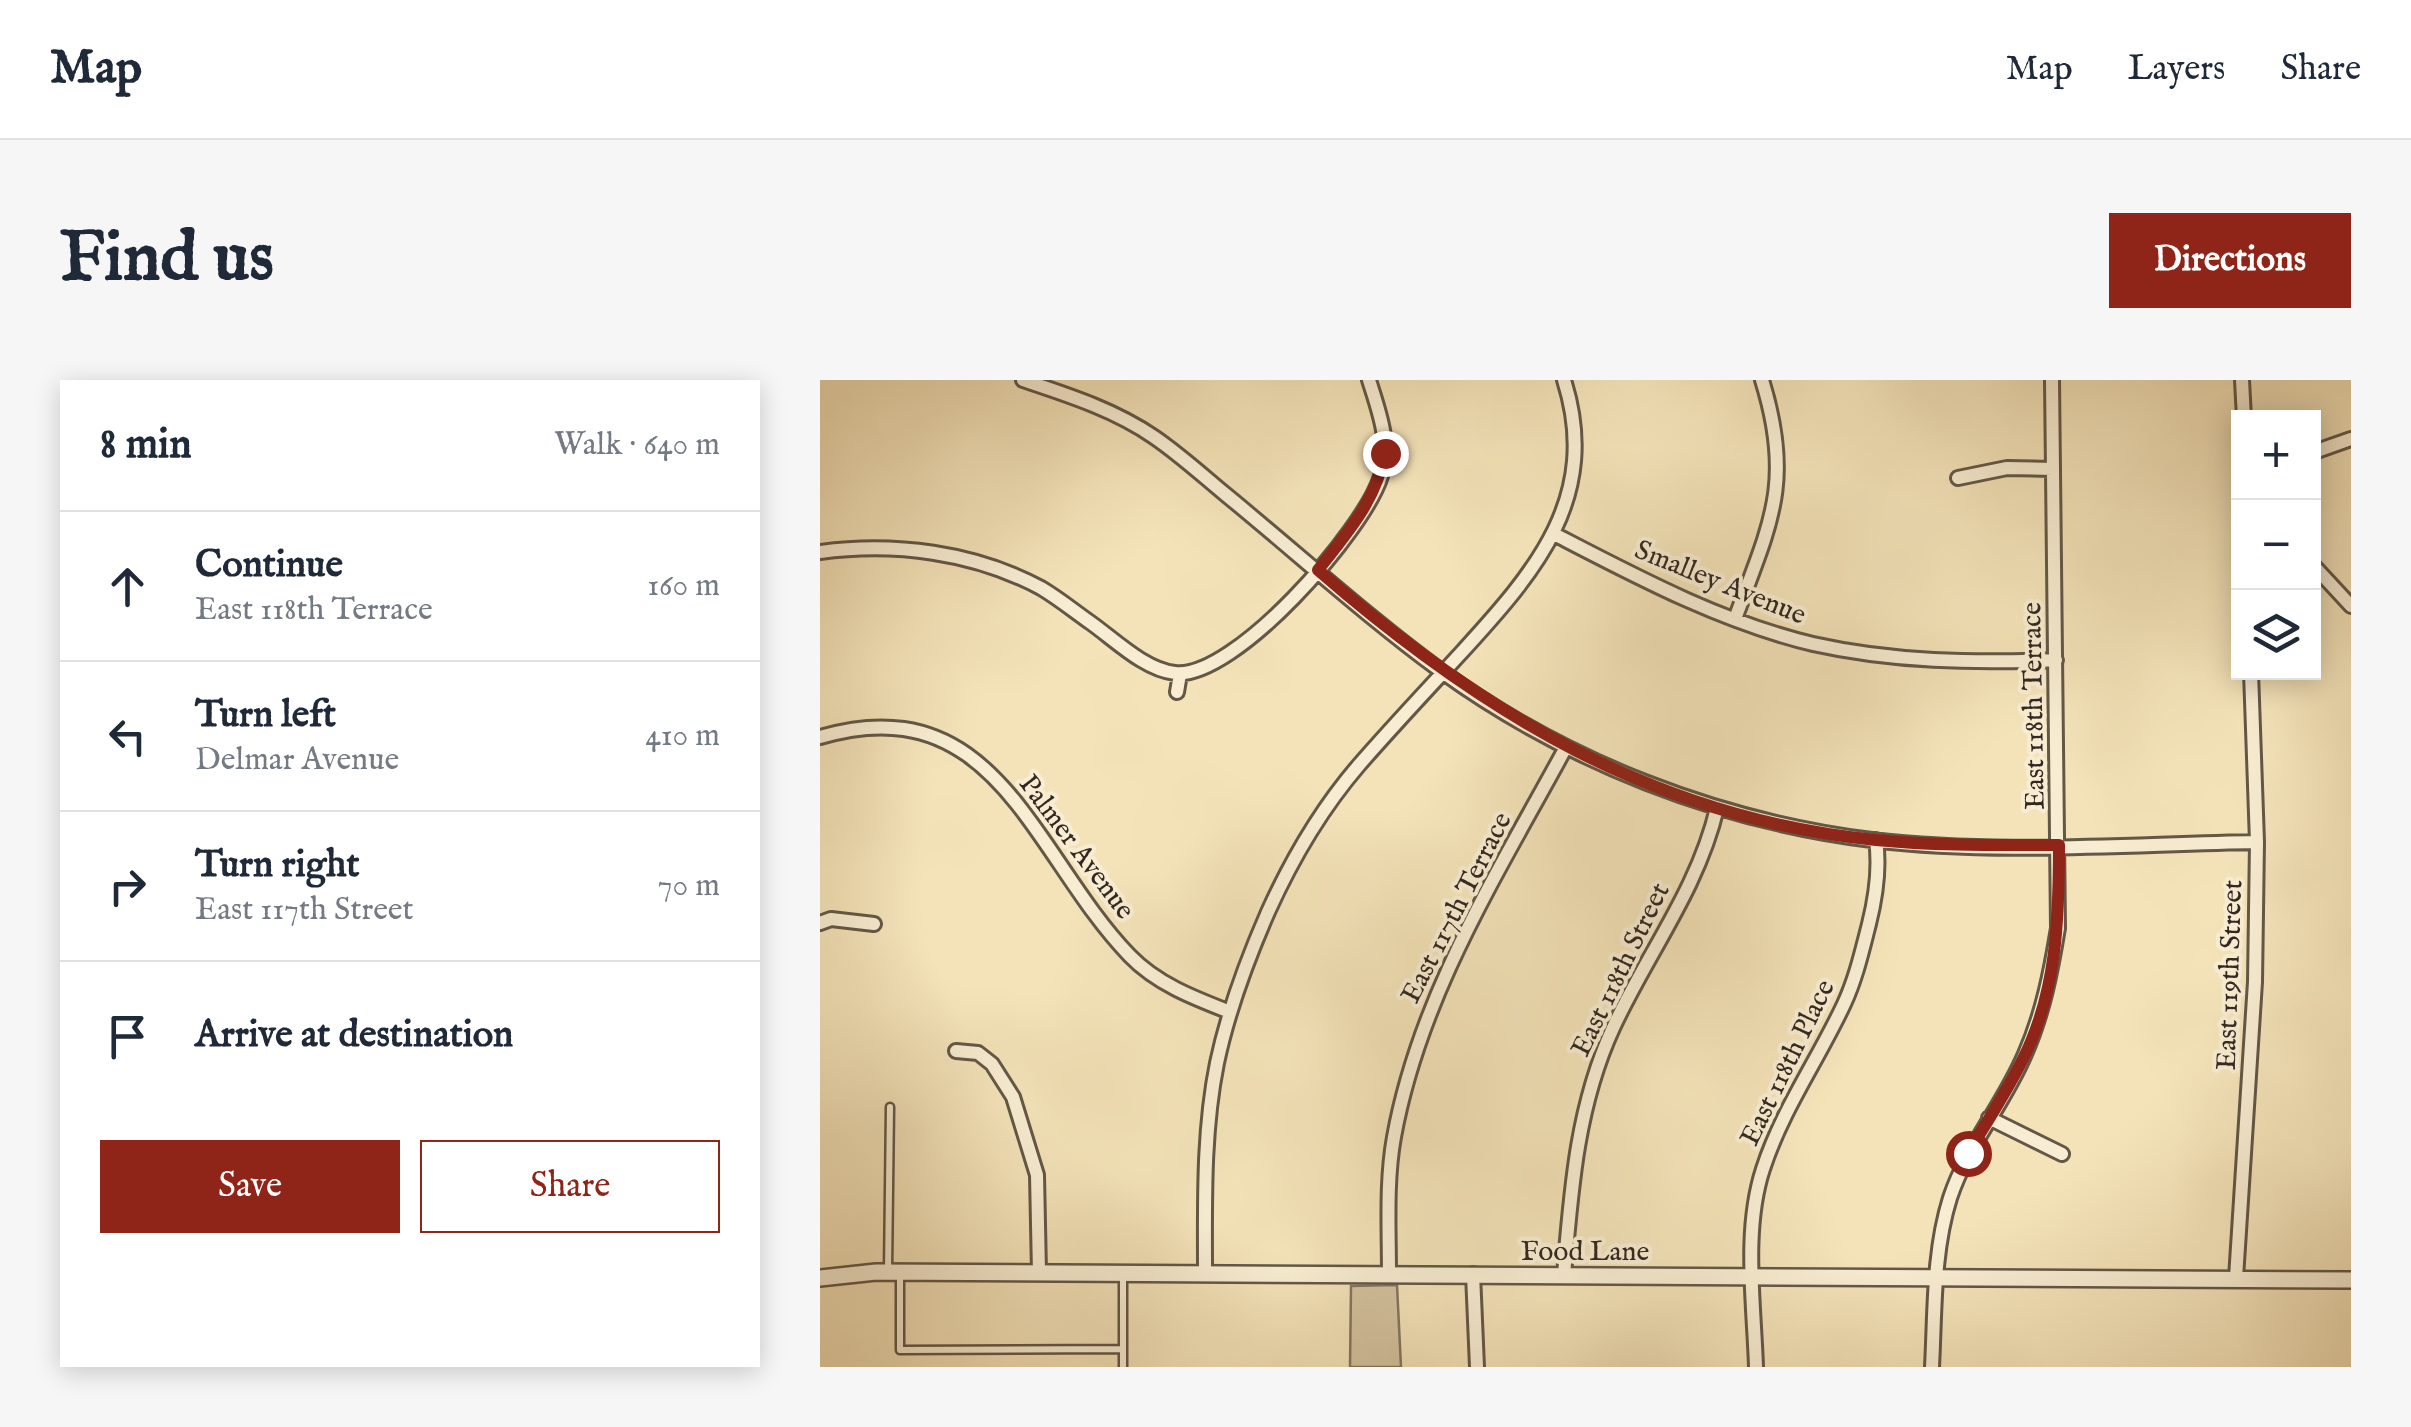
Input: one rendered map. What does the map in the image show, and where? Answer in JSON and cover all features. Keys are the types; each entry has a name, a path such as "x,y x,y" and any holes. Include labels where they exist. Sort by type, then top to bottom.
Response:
{"street":[{"path":"1023,380 1084,400 1154,436 1443,672 1566,747 1639,780 1717,808 1812,831 1876,840 1956,845 2258,842"},
{"path":"820,552 904,548 964,558 1044,590 1151,665 1180,674 1209,667 1243,646 1318,570 1369,504 1381,476 1384,432 1369,380"},
{"path":"1205,1274 1207,1134 1217,1064 1230,1012 1269,911 1310,833 1356,768 1510,600 1554,534 1564,511 1576,458 1573,407 1564,380"},
{"path":"1735,619 1772,518 1778,481 1778,447 1762,380"},
{"name":"East 118th Terrace","path":"1932,1367 1936,1276 1951,1197 1968,1153 2025,1056 2047,994 2058,928 2052,380"},
{"path":"2242,380 2244,410"},
{"path":"2321,449 2351,438"},
{"path":"1958,478 2006,468 2053,468"},
{"name":"Smalley Avenue","path":"1554,534 1660,588 1735,619 1812,643 1883,656 1974,662 2056,660"},
{"path":"2321,574 2351,606"},
{"path":"1177,692 1180,674"},
{"name":"East 119th Street","path":"2236,1278 2256,982 2258,842 2251,680"},
{"name":"Palmer Avenue","path":"820,737 887,727 932,734 966,752 1005,786 1101,923 1134,960 1180,992 1230,1012"},
{"name":"East 117th Terrace","path":"1389,1274 1393,1140 1422,1030 1446,968 1566,747"},
{"name":"East 118th Street","path":"1564,1274 1571,1188 1593,1076 1614,1026 1686,892 1711,834 1717,808"},
{"name":"East 118th Place","path":"1756,1367 1753,1217 1761,1173 1776,1131 1844,1004 1856,973 1874,903 1876,840"},
{"path":"820,923 831,918 874,924"},
{"path":"956,1051 978,1053 992,1064 1013,1098 1037,1175 1040,1274"},
{"path":"1989,1118 2062,1154"},
{"name":"Food Lane","path":"820,1278 894,1272 2351,1280"},
{"path":"1474,1274 1477,1367"}],"lane":[{"path":"890,1107 900,1350 1122,1349"},
{"path":"1123,1274 1123,1367"}],"shaded area":[{"path":"1397,1285 1401,1367 1350,1367 1351,1286"}],"route":[{"path":"1385,453 1381,476 1369,504 1318,570 1380,624 1505,713 1566,747 1639,780 1717,808 1812,831 1956,845 2059,845 2058,928 2047,994 2025,1056 1968,1153"}]}
